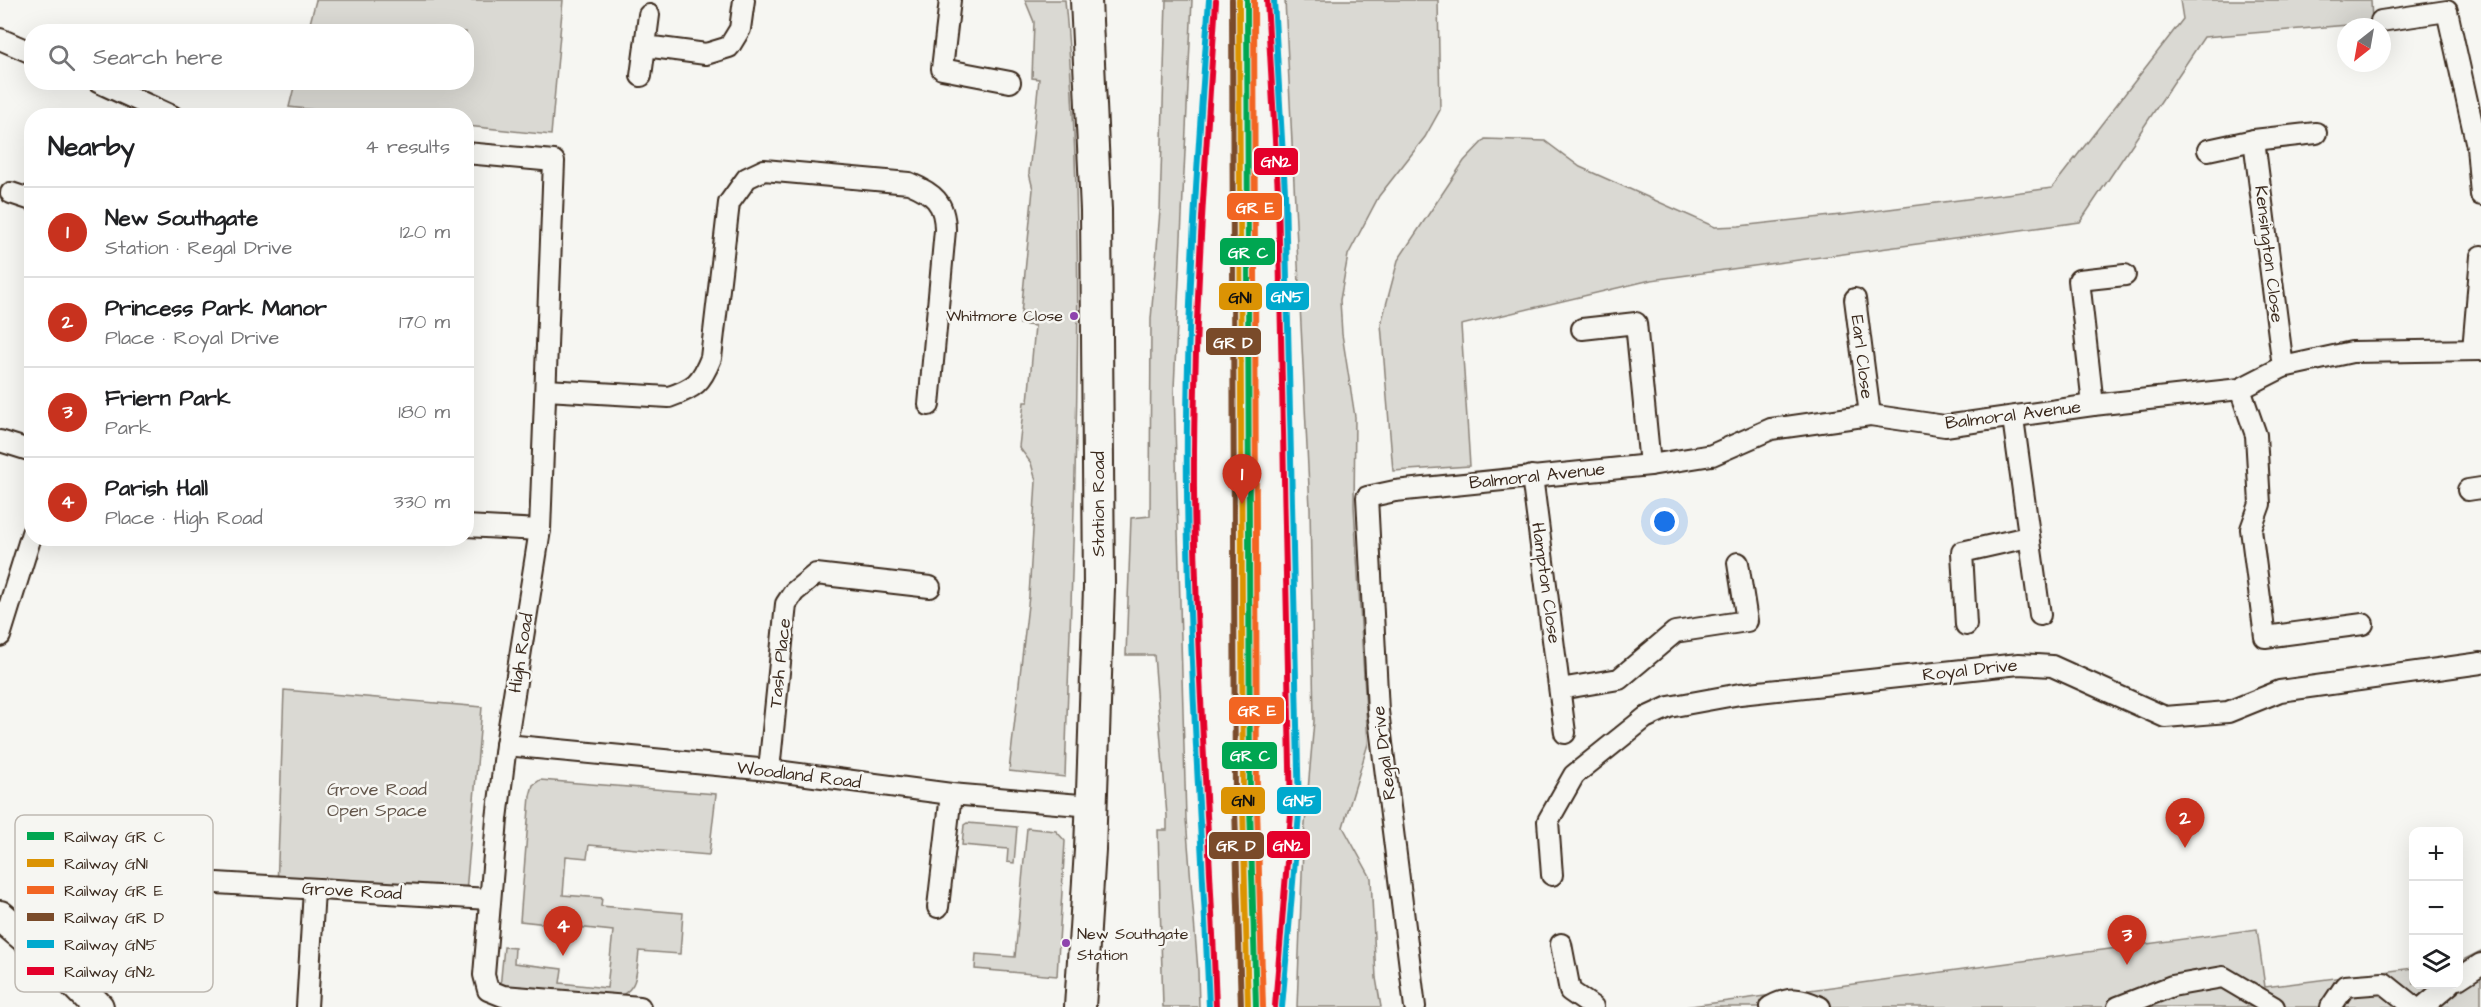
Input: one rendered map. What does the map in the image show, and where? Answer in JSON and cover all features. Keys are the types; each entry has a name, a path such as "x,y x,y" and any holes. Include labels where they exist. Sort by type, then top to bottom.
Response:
{"main road":[{"name":"Station Road","path":"1080,1007 1098,672 1096,210 1086,0"},
{"path":"0,916 15,929"},
{"path":"83,992 98,1007"}],"street":[{"path":"645,46 706,54 729,47 740,29 744,0"},
{"path":"950,0 942,69 1010,82"},
{"path":"2391,19 2446,5 2479,146 2481,195"},
{"path":"641,76 649,15"},
{"path":"0,39 24,50"},
{"path":"115,90 155,108"},
{"path":"2208,150 2254,140 2316,133"},
{"name":"Kensington Close","path":"2254,140 2283,367"},
{"name":"High Road","path":"474,154 554,161 540,530 506,746 489,899 484,975 488,990 503,996 640,1007"},
{"path":"546,390 669,397 687,391 702,379 711,358 729,203 747,178 764,170 909,183 927,190 939,203 945,220 945,230 929,405"},
{"path":"11,193 24,197"},
{"path":"2477,350 2481,256"},
{"path":"2092,405 2079,280 2125,275"},
{"name":"Earl Close","path":"1855,299 1870,415"},
{"path":"1582,329 1636,323 1650,465"},
{"name":"Balmoral Avenue","path":"1367,497 1395,491 1650,465 1712,455 1770,429 1870,415 1946,426 2092,405 2240,389 2283,367 2352,352 2477,350"},
{"path":"2240,389 2256,435 2260,504 2251,529 2265,637 2363,624"},
{"path":"2013,418 2040,615"},
{"path":"0,441 24,448"},
{"name":"Hampton Close","path":"1532,476 1564,733"},
{"name":"Regal Drive","path":"1367,497 1378,711 1415,1007"},
{"path":"474,526 540,530"},
{"path":"1966,625 1962,552 2028,537"},
{"path":"0,636 28,546"},
{"path":"1560,689 1619,679 1675,632 1747,621 1738,563"},
{"name":"Tash Place","path":"769,770 786,604 794,592 816,574 930,587"},
{"name":"Royal Drive","path":"1552,875 1548,821 1574,775 1644,718 1669,707 1740,694 2019,664 2052,666 2165,717 2228,712 2280,691 2481,663"},
{"name":"Woodland Road","path":"506,746 769,770 951,794 1092,807"},
{"path":"938,907 951,794"},
{"name":"Grove Road","path":"216,883 489,899"},
{"path":"307,1007 314,890"},
{"path":"1561,944 1570,992 1593,1007"},
{"path":"2463,976 2481,964"},
{"path":"2118,1007 2172,986 2223,977 2274,1007"},
{"path":"2331,1007 2345,986 2384,983 2414,1007"},
{"path":"2423,1007 2444,989"},
{"path":"1770,1007 1784,999 1804,1000 1820,1007"}],"green space":[{"path":"316,0 563,0 551,135 474,127 474,108 289,107 293,90 474,90 474,24 310,24"},
{"path":"1025,0 1065,0 1072,97 1078,291 1075,486 1065,777 1009,771 1029,596 1036,481 1031,463 1019,447 1024,402 1028,402 1035,326 1020,324 1033,189 1029,173 1039,79 1032,78 1034,22"},
{"path":"1166,0 1192,0 1174,388 1186,819 1199,1007 1163,1007 1158,830 1167,830 1167,816 1154,655 1126,655 1131,518 1150,516 1151,319 1160,211"},
{"path":"1285,0 1438,0 1440,110 1425,137 1379,196 1348,255 1340,300 1342,334 1355,417 1354,506 1368,744 1343,827 1371,878 1376,978 1381,1007 1297,1007 1303,848 1314,721 1310,508"},
{"path":"2180,0 2371,0 2372,18 2337,18 2337,26 2204,37 2080,222 1651,280 1461,325 1470,466 1393,471 1381,324 1398,260 1464,161 1485,139 1545,141 1580,167 1715,227 1850,214 2052,188 2183,19"},
{"name":"Grove Road Open Space","path":"284,690 482,707 465,904 277,889"},
{"path":"540,780 716,794 709,855 589,845 587,858 566,856 563,895 602,898 601,906 683,913 680,954 639,951 634,982 627,992 611,1000 500,988 504,947 515,948 514,963 562,969 560,983 607,988 613,931 520,921 530,796 533,785"},
{"path":"967,823 1017,827 1014,863 1007,862 1008,849 962,845 964,825"},
{"path":"1027,828 1056,831 1065,841 1057,976 975,969 976,954 1015,957"},
{"path":"2257,929 2265,987 2409,969 2409,989 2463,989 2463,960 2481,951 2481,1007 1684,1007"}],"transit line":[{"path":"1232,0 1235,807 1241,1007"},
{"path":"1247,0 1250,807 1256,1007"},
{"path":"1254,0 1257,807 1263,1007"}],"rail line":[{"name":"GN5","path":"1209,0 1193,245 1187,430 1190,620 1209,1007"},
{"name":"GN1","path":"1239,0 1243,807 1248,1007"},
{"name":"GN2","path":"1267,0 1278,192 1291,814 1275,1006"},
{"name":"GN5","path":"1274,0 1285,192 1299,814 1282,1007"},
{"name":"GN2","path":"1216,1 1204,184 1194,430 1197,620 1216,1007"}],"place":[{"name":"Whitmore Close","path":"1074,316"},
{"name":"New Southgate","path":"1242,504"},
{"name":"Princess Park Manor","path":"2185,848"},
{"name":"New Southgate Station","path":"1066,943"},
{"name":"Parish Hall","path":"563,956"},
{"name":"Friern Park","path":"2127,965"}]}
